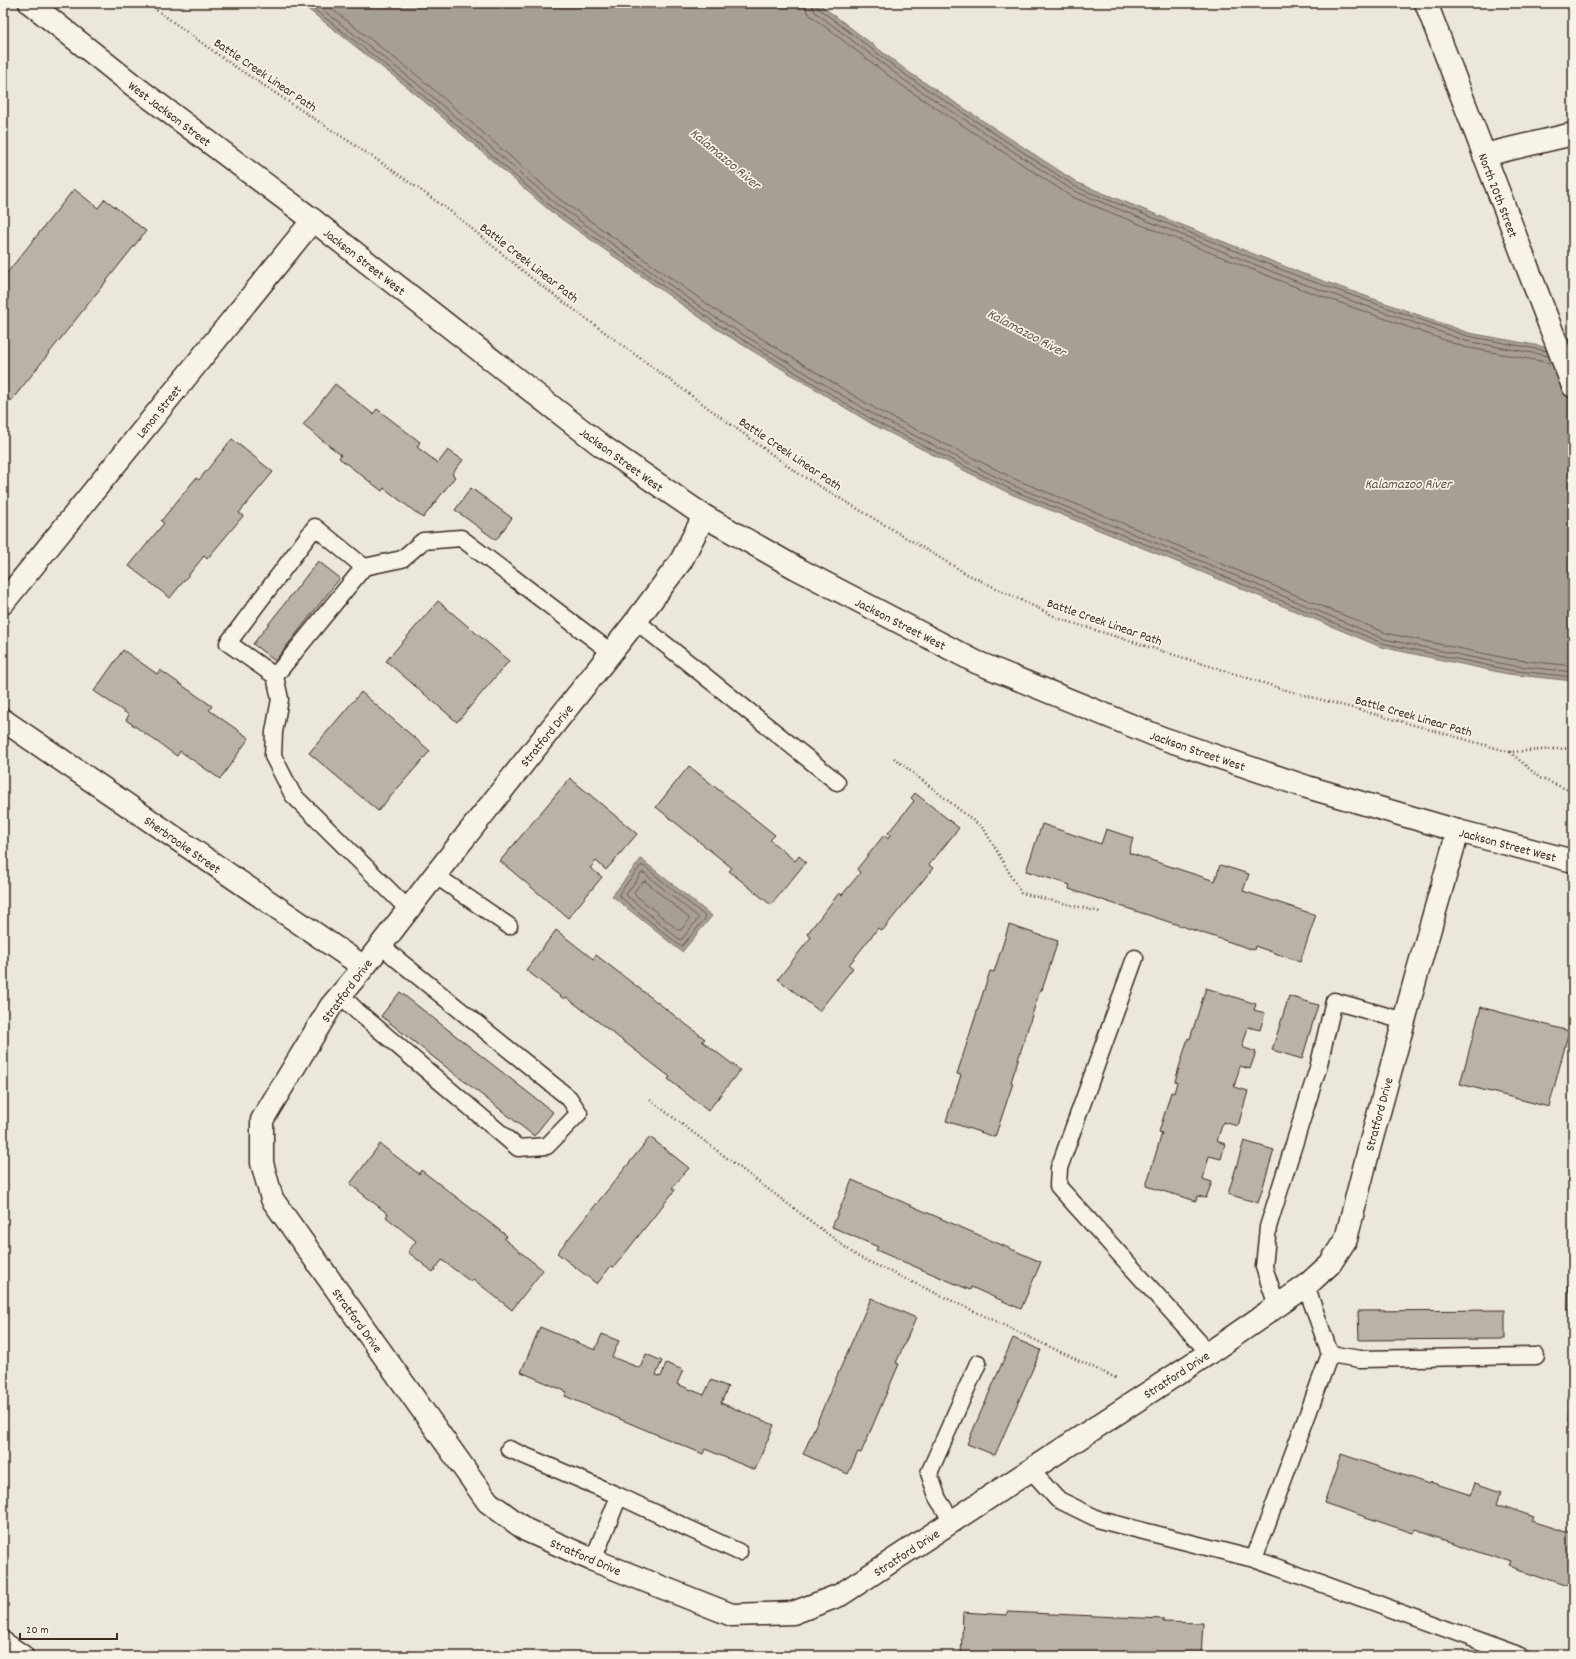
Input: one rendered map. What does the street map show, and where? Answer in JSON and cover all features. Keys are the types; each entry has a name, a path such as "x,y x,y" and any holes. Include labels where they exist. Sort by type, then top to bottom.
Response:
{"main road":[{"name":"West Jackson Street","path":"30,3 133,85 313,220"},
{"name":"North 20th Street","path":"1426,3 1573,386"},
{"path":"1484,155 1573,134"},
{"name":"Jackson Street West","path":"313,220 602,446 704,516 796,568 983,665 1162,738 1307,787 1458,831 1573,861"},
{"name":"Lenon Street","path":"3,603 313,220"},
{"name":"Stratford Drive","path":"704,516 681,561 612,653 380,944 364,967 331,1006 262,1120 262,1163 272,1199 488,1502 526,1530 593,1560 732,1616 793,1613 840,1595 1209,1353 1306,1286 1330,1264 1346,1239 1404,1021 1458,831"},
{"name":"Sherbrooke Street","path":"3,720 364,967"},
{"path":"3,1643 22,1656"}],"lane":[{"path":"364,567 316,527 228,642 275,676 280,699 274,732 273,756 293,795 408,909"},
{"path":"275,676 364,567 402,559 423,541 461,538 612,653"},
{"path":"636,621 837,782"},
{"path":"435,875 509,926"},
{"path":"341,995 357,1011 518,1148 547,1146 579,1113 569,1098 380,944"},
{"path":"1135,958 1059,1168 1058,1186 1209,1353"},
{"path":"1277,1306 1264,1267 1268,1227 1318,1068 1334,1001 1404,1021"},
{"path":"1254,1559 1330,1354 1306,1286"},
{"path":"1330,1354 1360,1359 1536,1356"},
{"path":"952,1522 938,1499 929,1473 978,1363"},
{"path":"509,1449 618,1496 739,1552"},
{"path":"1030,1469 1058,1499 1100,1520 1254,1559 1521,1656"},
{"path":"593,1560 618,1496"}],"path":[{"name":"Battle Creek Linear Path","path":"147,3 231,64 388,167 454,214 535,281 796,472 967,574 1060,619 1289,692 1510,752 1573,748"},
{"name":"Battle Creek Linear Path","path":"1510,752 1540,778 1573,792"},
{"path":"894,758 984,829 1021,893 1100,912"},
{"path":"650,1100 857,1256 1118,1379"}],"water":[{"name":"Kalamazoo River","path":"300,3 818,3 910,73 1078,183 1301,273 1469,333 1573,352 1573,681 1508,674 1381,647 1011,494 872,424 712,326 549,210 410,89"},
{"path":"641,859 712,916 682,952 612,896"}],"building":[{"path":"74,189 98,208 105,199 146,231 11,401 3,394 3,278"},
{"path":"335,384 373,414 377,409 420,442 417,447 438,463 448,450 463,460 452,474 455,477 423,518 384,488 382,491 339,458 341,455 303,425"},
{"path":"232,439 273,472 239,513 243,516 207,559 204,556 170,598 129,566 164,523 161,521 196,478 199,480"},
{"path":"471,488 512,518 496,540 455,510"},
{"path":"318,561 340,578 275,661 253,644"},
{"path":"438,601 509,661 457,722 386,661"},
{"path":"123,650 157,674 160,670 212,706 209,710 249,738 220,779 180,751 177,756 126,720 129,715 94,691"},
{"path":"361,692 430,751 378,811 309,753"},
{"path":"689,766 775,835 770,840 795,861 799,856 806,862 771,905 729,871 732,868 656,807"},
{"path":"570,778 637,834 606,870 596,861 590,868 602,877 568,918 500,861"},
{"path":"915,793 959,828 929,865 933,868 882,931 878,928 849,965 853,968 819,1011 778,979 811,937 807,934 839,893 842,895 860,873 857,869 884,835 888,839 890,835 888,833 914,801 911,798"},
{"path":"1042,824 1101,844 1106,829 1133,838 1129,853 1215,881 1220,865 1249,874 1243,891 1316,915 1300,962 1255,946 1254,950 1069,889 1070,885 1026,871"},
{"path":"1009,925 1058,941 1042,990 1040,990 1011,1082 1013,1083 995,1137 946,1121 961,1075 957,1074 990,971 994,972"},
{"path":"556,930 593,959 596,955 705,1039 702,1041 740,1070 708,1111 668,1079 670,1077 566,997 564,999 526,970"},
{"path":"1206,988 1256,1004 1254,1010 1265,1013 1260,1030 1248,1027 1242,1047 1256,1052 1250,1069 1240,1066 1234,1087 1248,1091 1238,1126 1223,1122 1217,1141 1225,1144 1221,1159 1209,1156 1203,1179 1212,1182 1206,1198 1198,1196 1196,1201 1146,1186 1162,1133 1159,1132 1171,1092 1174,1093 1177,1082 1175,1081 1188,1038 1190,1039"},
{"path":"400,992 553,1112 534,1136 381,1016"},
{"path":"1289,996 1318,1005 1302,1059 1272,1050"},
{"path":"1481,1007 1569,1031 1549,1107 1460,1084"},
{"path":"650,1137 689,1168 672,1188 675,1190 614,1267 611,1266 597,1284 557,1253"},
{"path":"1244,1141 1274,1150 1258,1203 1228,1194"},
{"path":"380,1144 419,1174 421,1170 507,1236 504,1239 543,1270 512,1310 473,1279 471,1282 442,1260 433,1272 408,1252 416,1241 386,1217 388,1214 350,1184"},
{"path":"852,1180 1041,1262 1021,1309 971,1287 970,1290 876,1250 878,1247 832,1227"},
{"path":"1570,1250 1573,1250 1573,1423 1568,1423 1572,1311 1568,1310"},
{"path":"871,1298 916,1318 896,1363 899,1364 861,1453 858,1452 848,1474 803,1454"},
{"path":"1505,1310 1505,1339 1359,1340 1358,1311"},
{"path":"540,1327 595,1350 602,1334 619,1341 612,1357 640,1368 646,1354 662,1361 656,1375 661,1377 666,1363 683,1370 677,1384 704,1395 711,1380 728,1387 721,1403 774,1425 755,1470 705,1449 703,1454 565,1396 567,1392 521,1372"},
{"path":"1013,1338 1041,1350 995,1455 967,1444"},
{"path":"1573,1423 1573,1478 1571,1478"},
{"path":"1341,1454 1429,1484 1430,1482 1471,1495 1475,1483 1501,1492 1497,1504 1534,1517 1532,1521 1573,1534 1573,1589 1509,1567 1511,1563 1415,1530 1413,1533 1324,1503"},
{"path":"963,1612 1007,1615 1007,1612 1163,1619 1163,1622 1203,1623 1201,1656 961,1656"}]}
